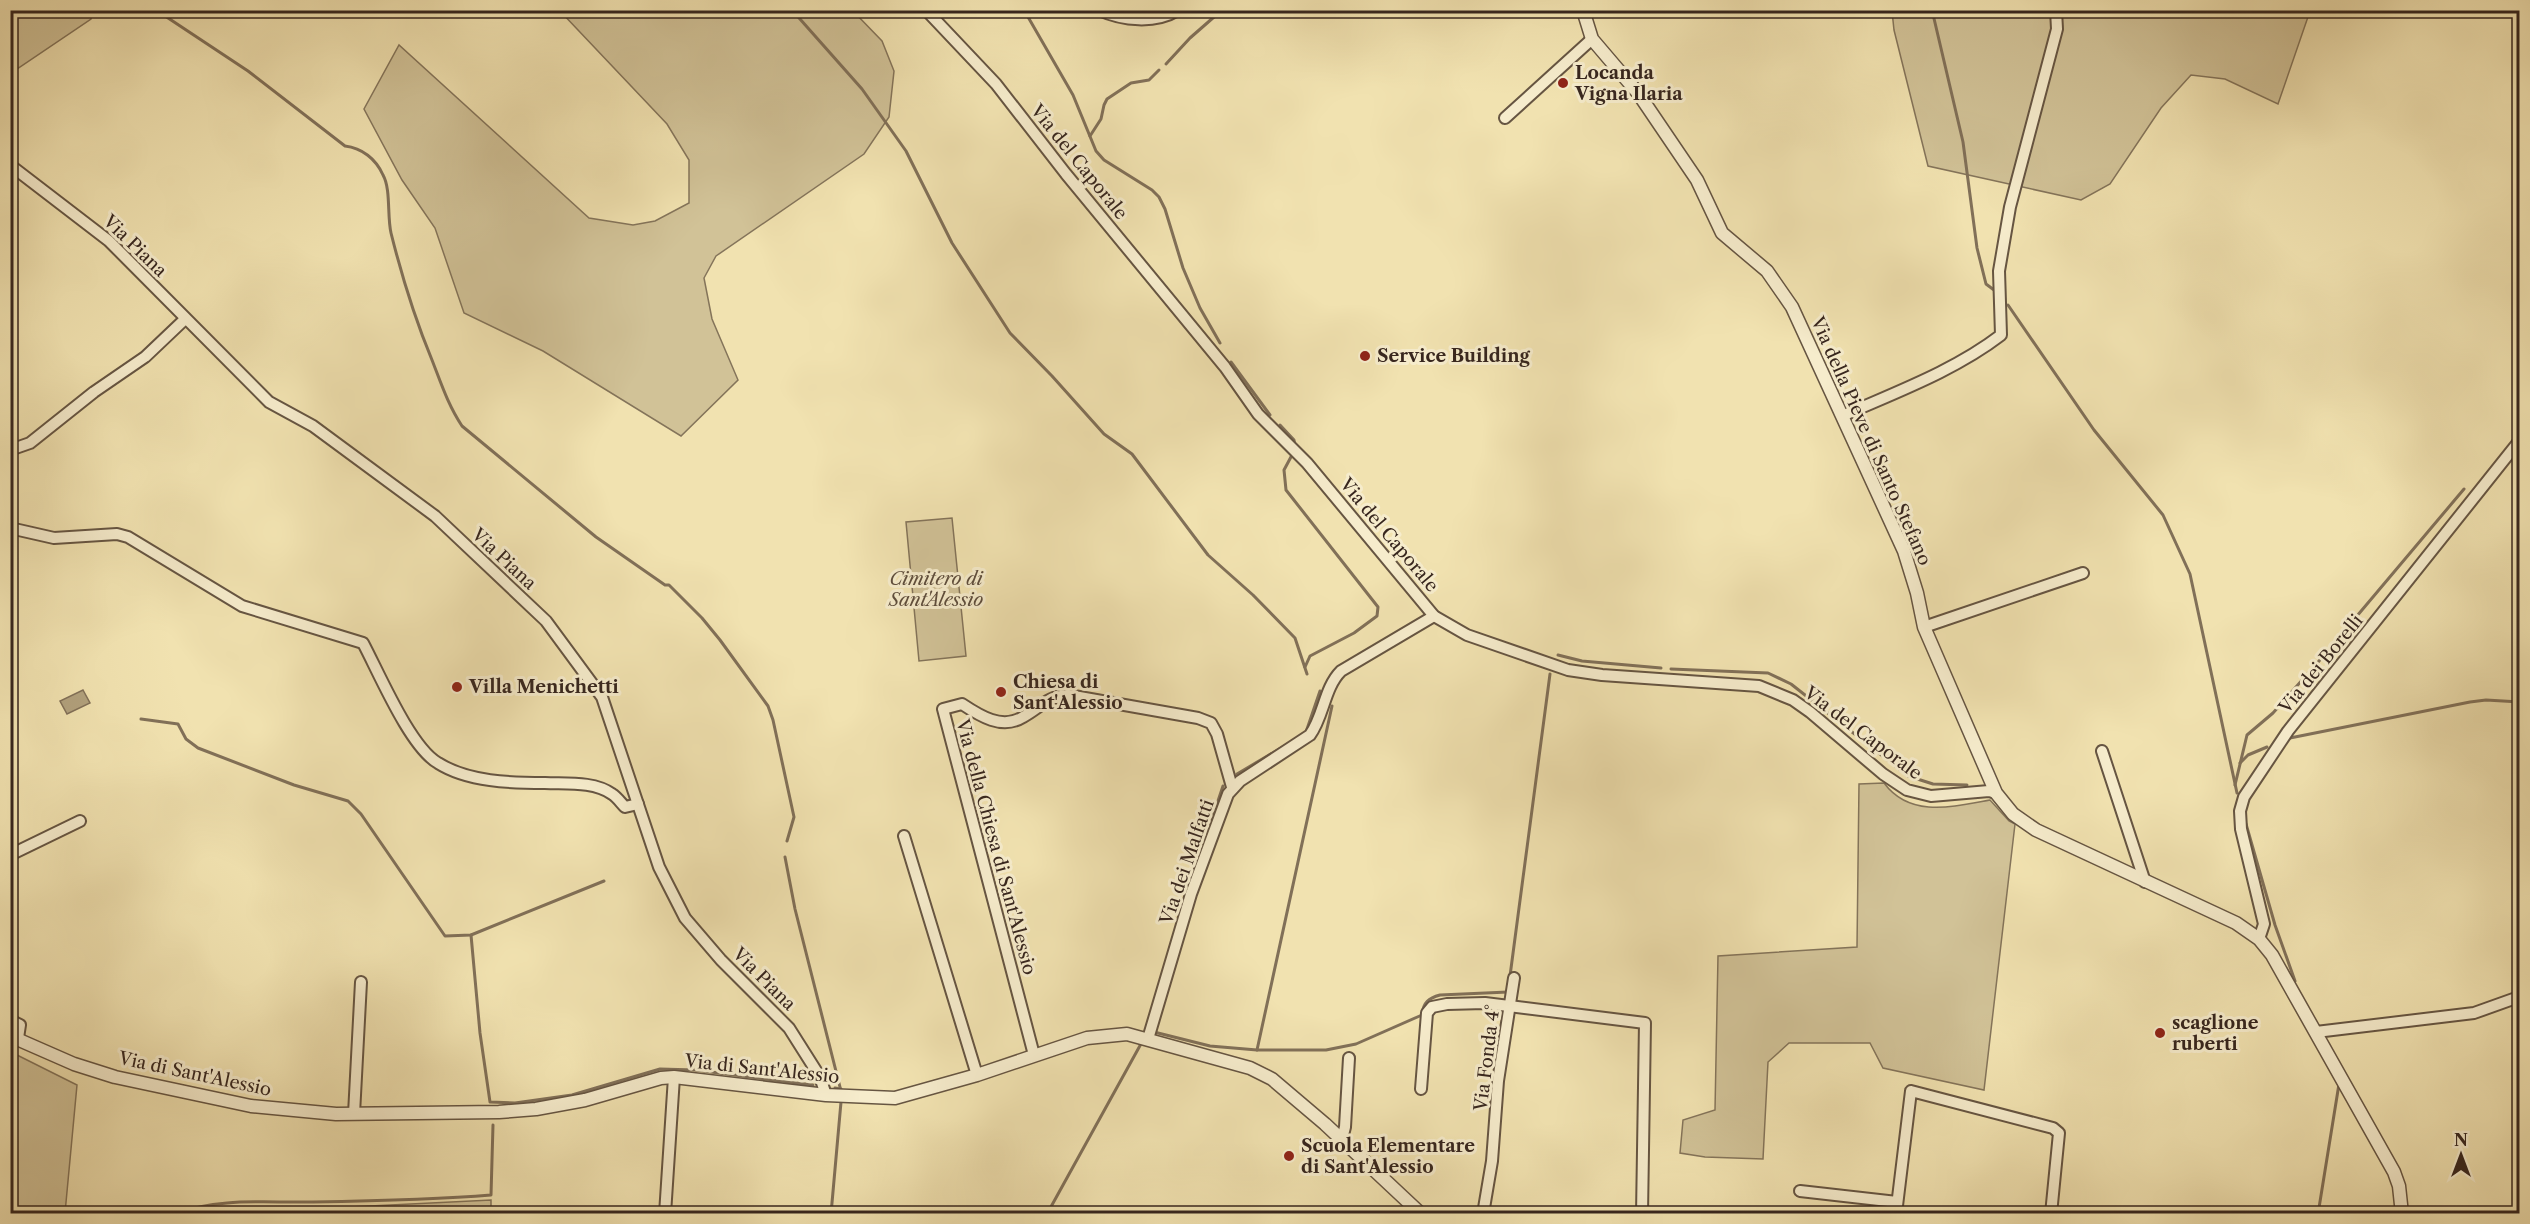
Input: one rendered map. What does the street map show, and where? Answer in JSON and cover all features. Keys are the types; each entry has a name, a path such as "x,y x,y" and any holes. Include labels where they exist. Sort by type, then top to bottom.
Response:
{"street":[{"name":"Via del Caporale","path":"926,10 996,84 1066,174 1225,367 1258,414 1307,463 1434,616 1467,635 1568,670 1602,675 1759,686 1793,700 1907,790 1931,796 1989,790 1996,793"},
{"path":"1099,10 1129,19 1158,19 1178,10"},
{"name":"Via della Pieve di Santo Stefano","path":"1583,10 1592,39 1638,93 1697,180 1722,234 1767,271 1786,297 1904,551 1917,592 1924,627 1996,793 2013,814 2036,831 2236,923 2259,939 2272,955 2394,1172 2399,1186 2402,1214"},
{"path":"1842,416 1932,376 1982,349 2001,335 1999,271 2010,207 2057,29 2056,10"},
{"path":"1505,118 1592,39"},
{"name":"Via Piana","path":"10,165 109,241 269,402 313,426 435,516 546,621 602,698 659,867 685,918 721,960 789,1028 820,1077 826,1095"},
{"path":"11,451 30,443 94,392 145,357 185,319"},
{"name":"Via dei Borelli","path":"2259,939 2264,924 2241,829 2240,812 2244,797 2288,731 2520,440"},
{"path":"10,528 54,538 117,534 128,537 242,606 363,643 402,718 423,750 437,763 472,776 498,781 578,784 599,788 612,794 625,807 639,804"},
{"path":"1924,627 2082,573"},
{"name":"Via dei Malfatti","path":"1148,1034 1191,894 1232,787 1310,735 1318,724 1333,680 1341,671 1434,616"},
{"name":"Via della Chiesa di Sant'Alessio","path":"1034,1054 955,762 943,709 962,704 976,714 996,722 1022,718 1047,699 1068,696 1198,718 1211,723 1217,734 1232,787"},
{"path":"2102,751 2145,882"},
{"path":"10,855 80,821"},
{"path":"904,836 977,1075"},
{"name":"Via Fonda 4°","path":"1483,1214 1492,1161 1498,1081 1514,978"},
{"path":"354,1113 361,982"},
{"path":"2316,1032 2474,1013 2516,998 2520,994"},
{"path":"1421,1089 1427,1017 1432,1007 1447,1004 1485,1003 1509,1008 1645,1023 1641,1214"},
{"path":"10,1020 20,1025 14,1037"},
{"name":"Via di Sant'Alessio","path":"14,1037 74,1064 115,1077 251,1106 354,1113 499,1112 536,1109 585,1100 661,1078 674,1077 826,1095 895,1098 977,1075 1087,1038 1148,1034 1264,1074 1290,1092 1421,1214"},
{"path":"1342,1139 1345,1127 1349,1058"},
{"path":"665,1214 674,1077"},
{"path":"1800,1191 1897,1208 1911,1091 2053,1128 2059,1133 2051,1214"}],"green space":[{"path":"11,10 92,11 91,19 11,73"},
{"path":"560,11 853,11 882,41 894,71 889,117 864,154 716,256 704,278 712,319 738,380 681,436 543,351 464,313 435,228 402,180 364,109 399,45 589,218 633,225 655,221 689,203 689,160 667,124"},
{"path":"1892,11 2310,11 2278,104 2225,79 2191,75 2161,108 2110,184 2081,200 1928,166 1894,30"},
{"name":"Cimitero di Sant'Alessio","path":"952,518 966,656 919,661 906,522"},
{"path":"1884,783 1894,794 1919,806 1947,807 1990,800 2009,821 2015,824 1984,1090 1883,1068 1870,1043 1789,1043 1768,1062 1763,1159 1705,1157 1680,1153 1683,1120 1715,1110 1718,956 1857,947 1859,784"},
{"path":"11,1052 77,1085 65,1213 11,1213"},
{"path":"491,1200 491,1213 310,1213 310,1209"}],"shaded area":[{"path":"83,690 90,703 67,714 60,701"}],"waterway":[{"path":"156,10 248,71 345,146 368,155 380,169 388,195 391,233 409,298 457,418 462,426 596,537 665,585 669,585 720,640 768,706 773,720 794,817 787,841"},
{"path":"792,10 862,89 906,151 952,243 1010,333 1104,434 1132,454 1208,555 1253,595 1295,638 1307,674"},
{"path":"1024,10 1073,95 1096,151 1104,160 1152,190 1159,197 1165,209 1183,268 1200,308 1220,343"},
{"path":"1166,64 1190,38 1222,10"},
{"path":"1932,10 1963,142 1977,248 1986,284 1994,290"},
{"path":"1090,136 1101,119 1107,99 1131,83 1149,80 1159,70"},
{"path":"2008,305 2094,430 2163,515 2190,574 2237,793"},
{"path":"1231,362 1270,415"},
{"path":"1280,425 1294,440 1295,447"},
{"path":"1292,455 1284,470 1286,490 1378,607 1377,616 1354,633 1310,656 1305,667"},
{"path":"2235,785 2247,735 2273,713 2319,661 2464,489"},
{"path":"1558,655 1582,661 1661,668"},
{"path":"1671,669 1768,673 1791,684 1908,776 1933,784 1967,785"},
{"path":"1510,976 1550,674"},
{"path":"1306,732 1320,691"},
{"path":"2290,738 2470,702 2486,700 2520,702"},
{"path":"1257,1050 1332,706"},
{"path":"141,719 178,724 186,739 198,748 294,785 348,801 361,814 445,936 471,935 604,881"},
{"path":"1237,774 1286,745"},
{"path":"2240,763 2248,755 2267,747"},
{"path":"1198,861 1223,786"},
{"path":"2246,824 2275,925 2295,981"},
{"path":"785,857 795,909 841,1091"},
{"path":"471,935 480,1033 490,1102 515,1103 572,1095 660,1069 695,1070 813,1085"},
{"path":"1154,1032 1210,1046 1257,1050 1326,1050 1356,1044 1422,1015 1425,1004 1436,996 1508,992"},
{"path":"1047,1214 1142,1042"},
{"path":"2318,1214 2339,1084"},
{"path":"835,1088 841,1089"},
{"path":"831,1214 841,1102"},
{"path":"173,1214 226,1203 402,1200 491,1195 493,1125"}],"place":[{"name":"Locanda Vigna Ilaria","path":"1563,83"},
{"name":"Service Building","path":"1365,356"},
{"name":"Villa Menichetti","path":"457,687"},
{"name":"Chiesa di Sant'Alessio","path":"1001,692"},
{"name":"scaglione ruberti","path":"2160,1033"},
{"name":"Scuola Elementare di Sant'Alessio","path":"1289,1156"}]}
